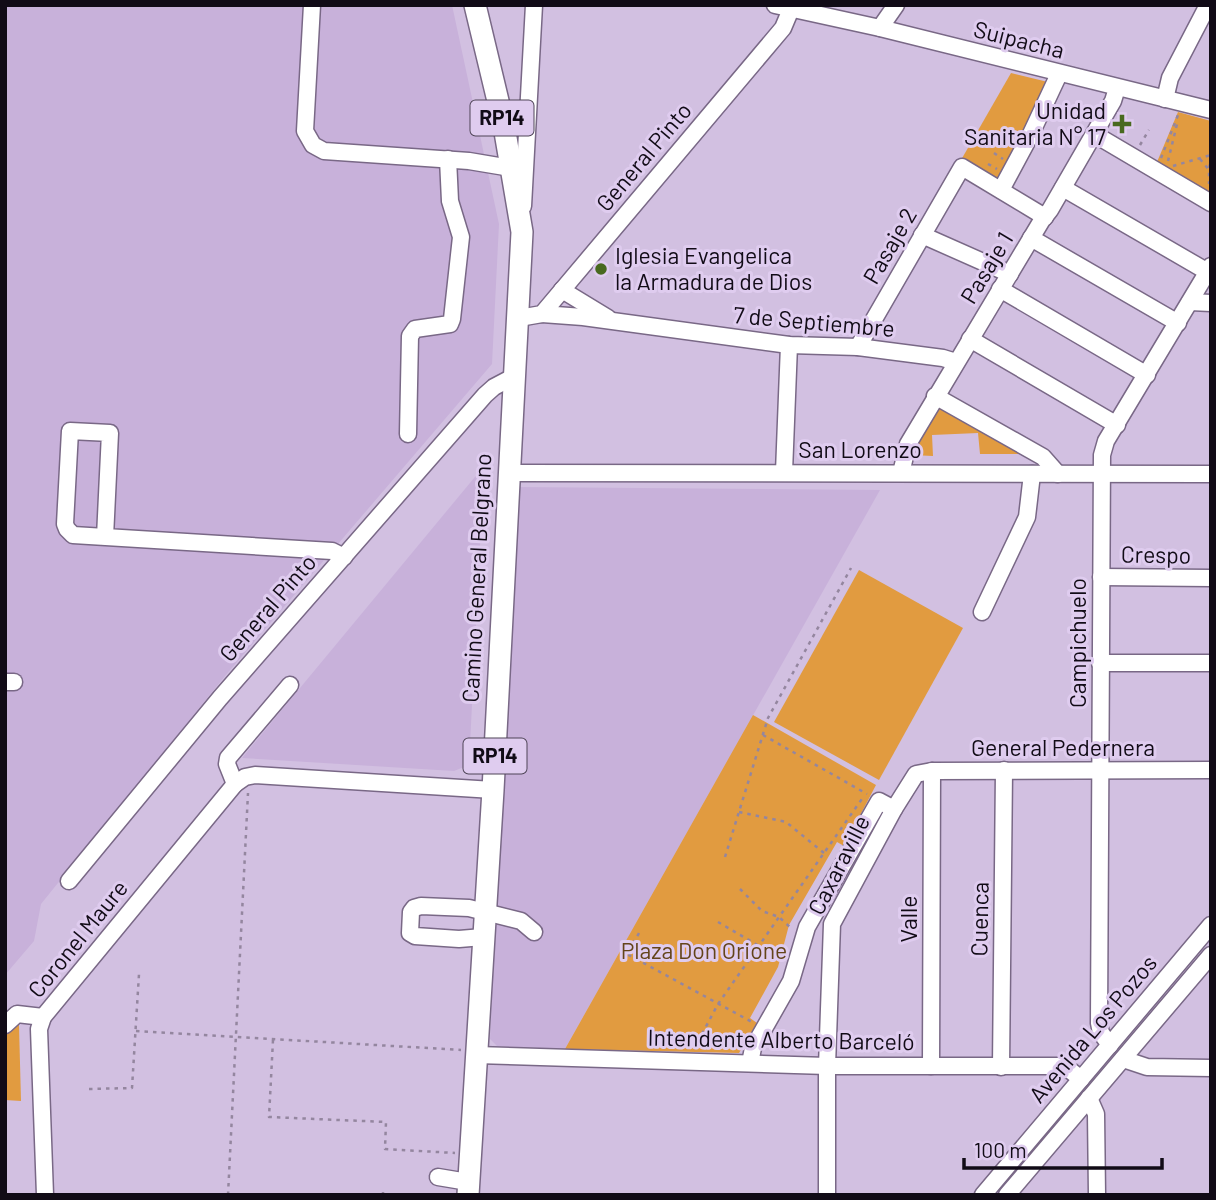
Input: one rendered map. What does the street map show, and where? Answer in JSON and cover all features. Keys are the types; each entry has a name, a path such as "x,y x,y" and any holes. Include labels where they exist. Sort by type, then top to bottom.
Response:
{"main road":[{"name":"RP14","path":"475,5 504,126 522,232"},
{"name":"Camino General Belgrano","path":"468,1188 468,1052 485,913 522,232"}],"street":[{"path":"312,5 306,131 313,145 324,151 448,159 511,168"},
{"name":"Camino General Belgrano","path":"522,232 534,5"},
{"path":"880,27 897,5"},
{"path":"1165,99 1170,78 1208,5"},
{"name":"Suipacha","path":"783,7 840,12 880,27 1211,110"},
{"name":"General Pinto","path":"542,314 783,28 783,7"},
{"path":"1045,217 1001,190 1059,74"},
{"name":"Pasaje 1","path":"901,473 908,444 1063,188 1113,101 1117,88"},
{"path":"1094,134 1206,200"},
{"path":"408,434 410,336 415,329 450,324 452,319 461,237 450,201 448,159"},
{"name":"Pasaje 2","path":"858,348 962,167 1001,190"},
{"path":"1063,188 1209,269"},
{"path":"922,235 1010,274"},
{"path":"1031,239 1178,323"},
{"name":"Campichuelo","path":"1110,1045 1101,1033 1099,1023 1103,448 1209,269"},
{"path":"562,289 613,321"},
{"path":"1000,289 1147,375"},
{"path":"1190,302 1211,303"},
{"path":"519,318 542,314"},
{"name":"7 de Septiembre","path":"542,314 789,345 858,348 943,358 956,362"},
{"path":"970,339 1117,425"},
{"path":"784,472 789,345"},
{"name":"General Pinto","path":"69,881 220,698 485,395 513,377"},
{"path":"935,396 1043,457 1058,474"},
{"path":"105,537 110,433 70,430 67,529 73,535 105,537 332,551 344,557"},
{"name":"San Lorenzo","path":"509,473 1211,474"},
{"path":"982,612 1027,517 1032,474"},
{"name":"Crespo","path":"1101,577 1211,578"},
{"path":"1100,663 1211,663"},
{"path":"242,786 227,764 228,758 290,685"},
{"name":"General Pedernera","path":"924,773 1100,769 1211,770"},
{"name":"Cuenca","path":"1001,1067 1004,771"},
{"name":"Caxaraville","path":"827,1195 827,1066 832,924 894,809 924,773"},
{"name":"Valle","path":"924,773 931,1066"},
{"path":"242,786 245,777 255,775 493,790"},
{"name":"Coronel Maure","path":"45,1195 39,1029 43,1017 242,786"},
{"path":"750,1063 753,1048 791,981 807,927 872,797 894,809"},
{"path":"483,937 459,939 415,936 410,933 411,912 414,908 426,906 470,908 521,920 534,932"},
{"name":"Avenida Los Pozos","path":"983,1195 1211,925"},
{"name":"Avenida Los Pozos","path":"1007,1195 1211,955"},
{"path":"5,1025 17,1014 43,1017"},
{"name":"Intendente Alberto Barceló","path":"468,1052 827,1066 1060,1066 1081,1079"},
{"path":"1123,1059 1147,1067 1211,1069"},
{"path":"1089,1098 1096,1114 1097,1195"},
{"path":"438,1177 468,1188"}],"path":[{"path":"1160,160 1180,109 1167,168 1211,157 1206,200"},
{"path":"1138,147 1149,130"},
{"path":"1200,159 1209,170"},
{"path":"725,857 768,718 851,568"},
{"path":"687,1062 718,1004 824,853 872,797 763,734"},
{"path":"228,1195 236,1037 242,786"},
{"path":"739,812 786,822 824,853"},
{"path":"740,890 762,911 779,917 803,939"},
{"path":"718,922 759,946"},
{"path":"639,933 627,954 764,1029"},
{"path":"89,1089 132,1088 139,974"},
{"path":"135,1031 468,1052"},
{"path":"273,1040 269,1117 386,1122 384,1149 455,1153"}],"shaded area":[{"path":"5,5 452,5 499,224 492,364 225,676 41,904 34,941 5,975"},
{"path":"484,466 469,765 454,771 242,758"},
{"path":"516,487 880,490 565,1049 497,1046 490,1039"}],"green space":[{"path":"1011,73 1048,82 999,184 961,160"},
{"path":"1178,112 1211,121 1211,196 1157,162"},
{"path":"938,402 1027,454 980,454 978,433 932,435 933,456 912,455 912,446"},
{"path":"859,570 963,628 879,780 774,722"},
{"name":"Plaza Don Orione","path":"753,715 876,785 844,846 837,842 789,925 778,967 750,1018 757,1023 739,1053 565,1049"},
{"path":"11,1024 19,1025 21,1101 5,1100 5,1031"}],"place":[{"name":"Unidad Sanitaria N° 17","path":"1122,124"},
{"name":"Iglesia Evangelica la Armadura de Dios","path":"601,269"}]}
